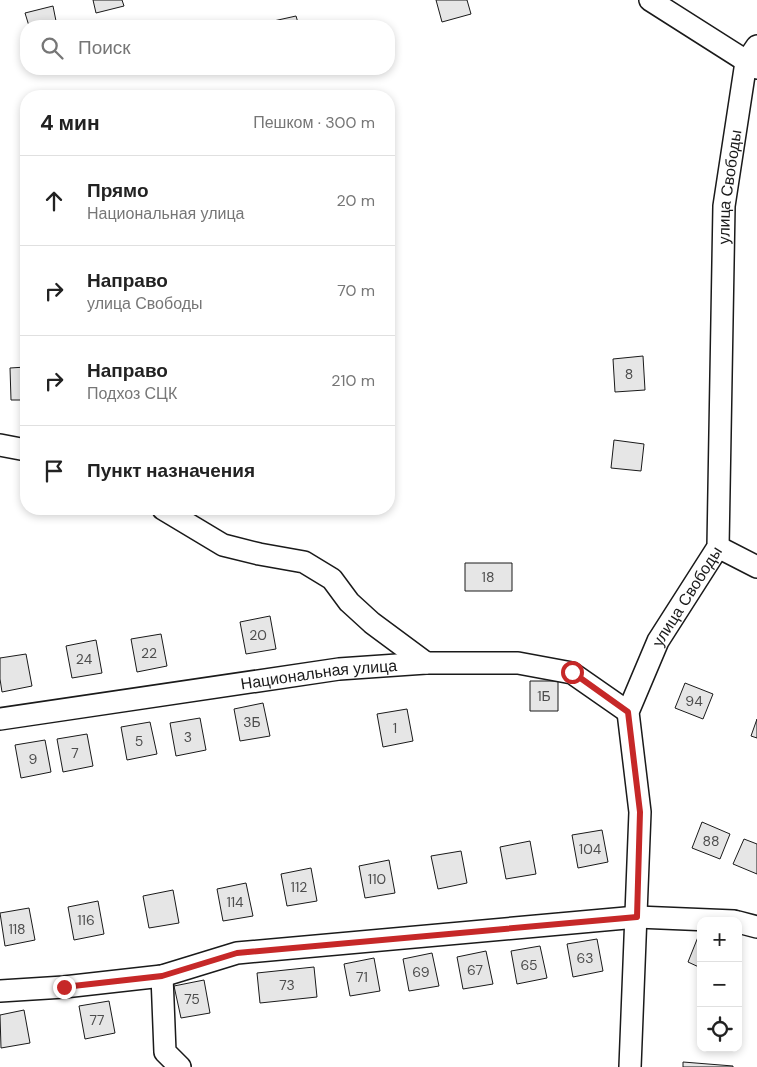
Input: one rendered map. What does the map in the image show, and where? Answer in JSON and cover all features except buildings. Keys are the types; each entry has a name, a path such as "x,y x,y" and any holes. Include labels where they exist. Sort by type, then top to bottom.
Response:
{"street":[{"name":"улица Свободы","path":"630,1067 640,812 628,712 658,641 718,547 724,206 753,59 650,0"},
{"path":"0,445 20,449"},
{"path":"173,515 223,545 304,562 332,579 349,602 372,623 426,663"},
{"path":"718,547 757,567"},
{"name":"Национальная улица","path":"0,719 338,669 426,663 518,663 572,672 628,712"},
{"path":"0,991 64,987 162,976 237,953 637,917 697,919"},
{"path":"742,923 757,927"},
{"path":"162,976 165,1052 180,1067"}],"route":[{"path":"64,987 162,976 237,953 637,917 640,812 628,712 572,672"}]}
